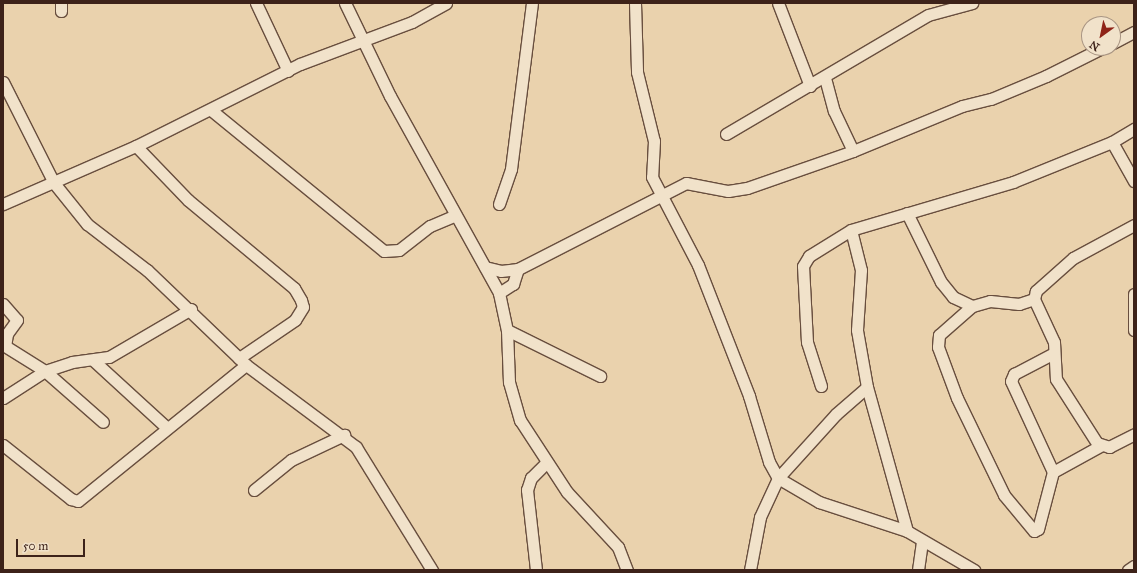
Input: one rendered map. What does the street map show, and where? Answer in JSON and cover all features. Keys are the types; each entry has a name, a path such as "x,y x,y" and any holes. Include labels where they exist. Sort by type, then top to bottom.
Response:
{"street":[{"path":"256,3 288,71"},
{"path":"345,3 362,41 454,216 499,293 507,330 513,398 520,420 546,463 618,547 627,570"},
{"path":"499,204 511,169 532,3"},
{"path":"634,3 637,72 654,141 652,177 660,196 698,265 749,396 769,462 778,478 819,502 907,531 922,542 974,570"},
{"path":"778,3 810,86"},
{"path":"726,134 825,78 928,15 972,3"},
{"path":"3,204 136,146 288,71 412,22 440,5"},
{"path":"1121,39 1134,32"},
{"path":"485,267 501,271 518,269 686,183 728,191 747,188 853,151 962,106 992,99 1046,76 1086,56"},
{"path":"825,78 834,111 853,151"},
{"path":"3,82 54,183 87,224 125,251 191,309 243,361 288,399 344,435 370,466 432,570"},
{"path":"211,110 384,251 399,250 430,226 454,216"},
{"path":"821,386 807,342 803,266 809,256 851,230 1013,182 1112,142 1134,129"},
{"path":"1112,142 1134,182"},
{"path":"3,445 78,502 167,428 243,361 295,320 303,307 294,288 188,200 136,146"},
{"path":"907,213 941,282 953,297 972,306"},
{"path":"1100,446 1056,379 1054,342 1034,299 1036,291 1073,258 1134,225"},
{"path":"851,230 861,270 857,330 867,387 907,531"},
{"path":"499,293 513,284 518,269"},
{"path":"1134,294 1134,330"},
{"path":"1034,299 1019,304 990,301 972,306 939,335 938,347 957,398 1004,495 1034,531 1038,529 1053,472 1011,381 1014,374 1054,353"},
{"path":"3,304 17,320 7,334 6,346 45,372 102,422"},
{"path":"3,398 45,372 72,362 94,361 109,357 191,309"},
{"path":"507,330 600,376"},
{"path":"94,361 167,428"},
{"path":"750,570 760,517 778,478 836,414 867,387"},
{"path":"1053,472 1100,446 1109,447 1134,434"},
{"path":"254,490 291,460 344,435"},
{"path":"536,570 527,490 530,478 546,463"},
{"path":"918,570 922,542"},
{"path":"1128,570 1134,566"}]}
